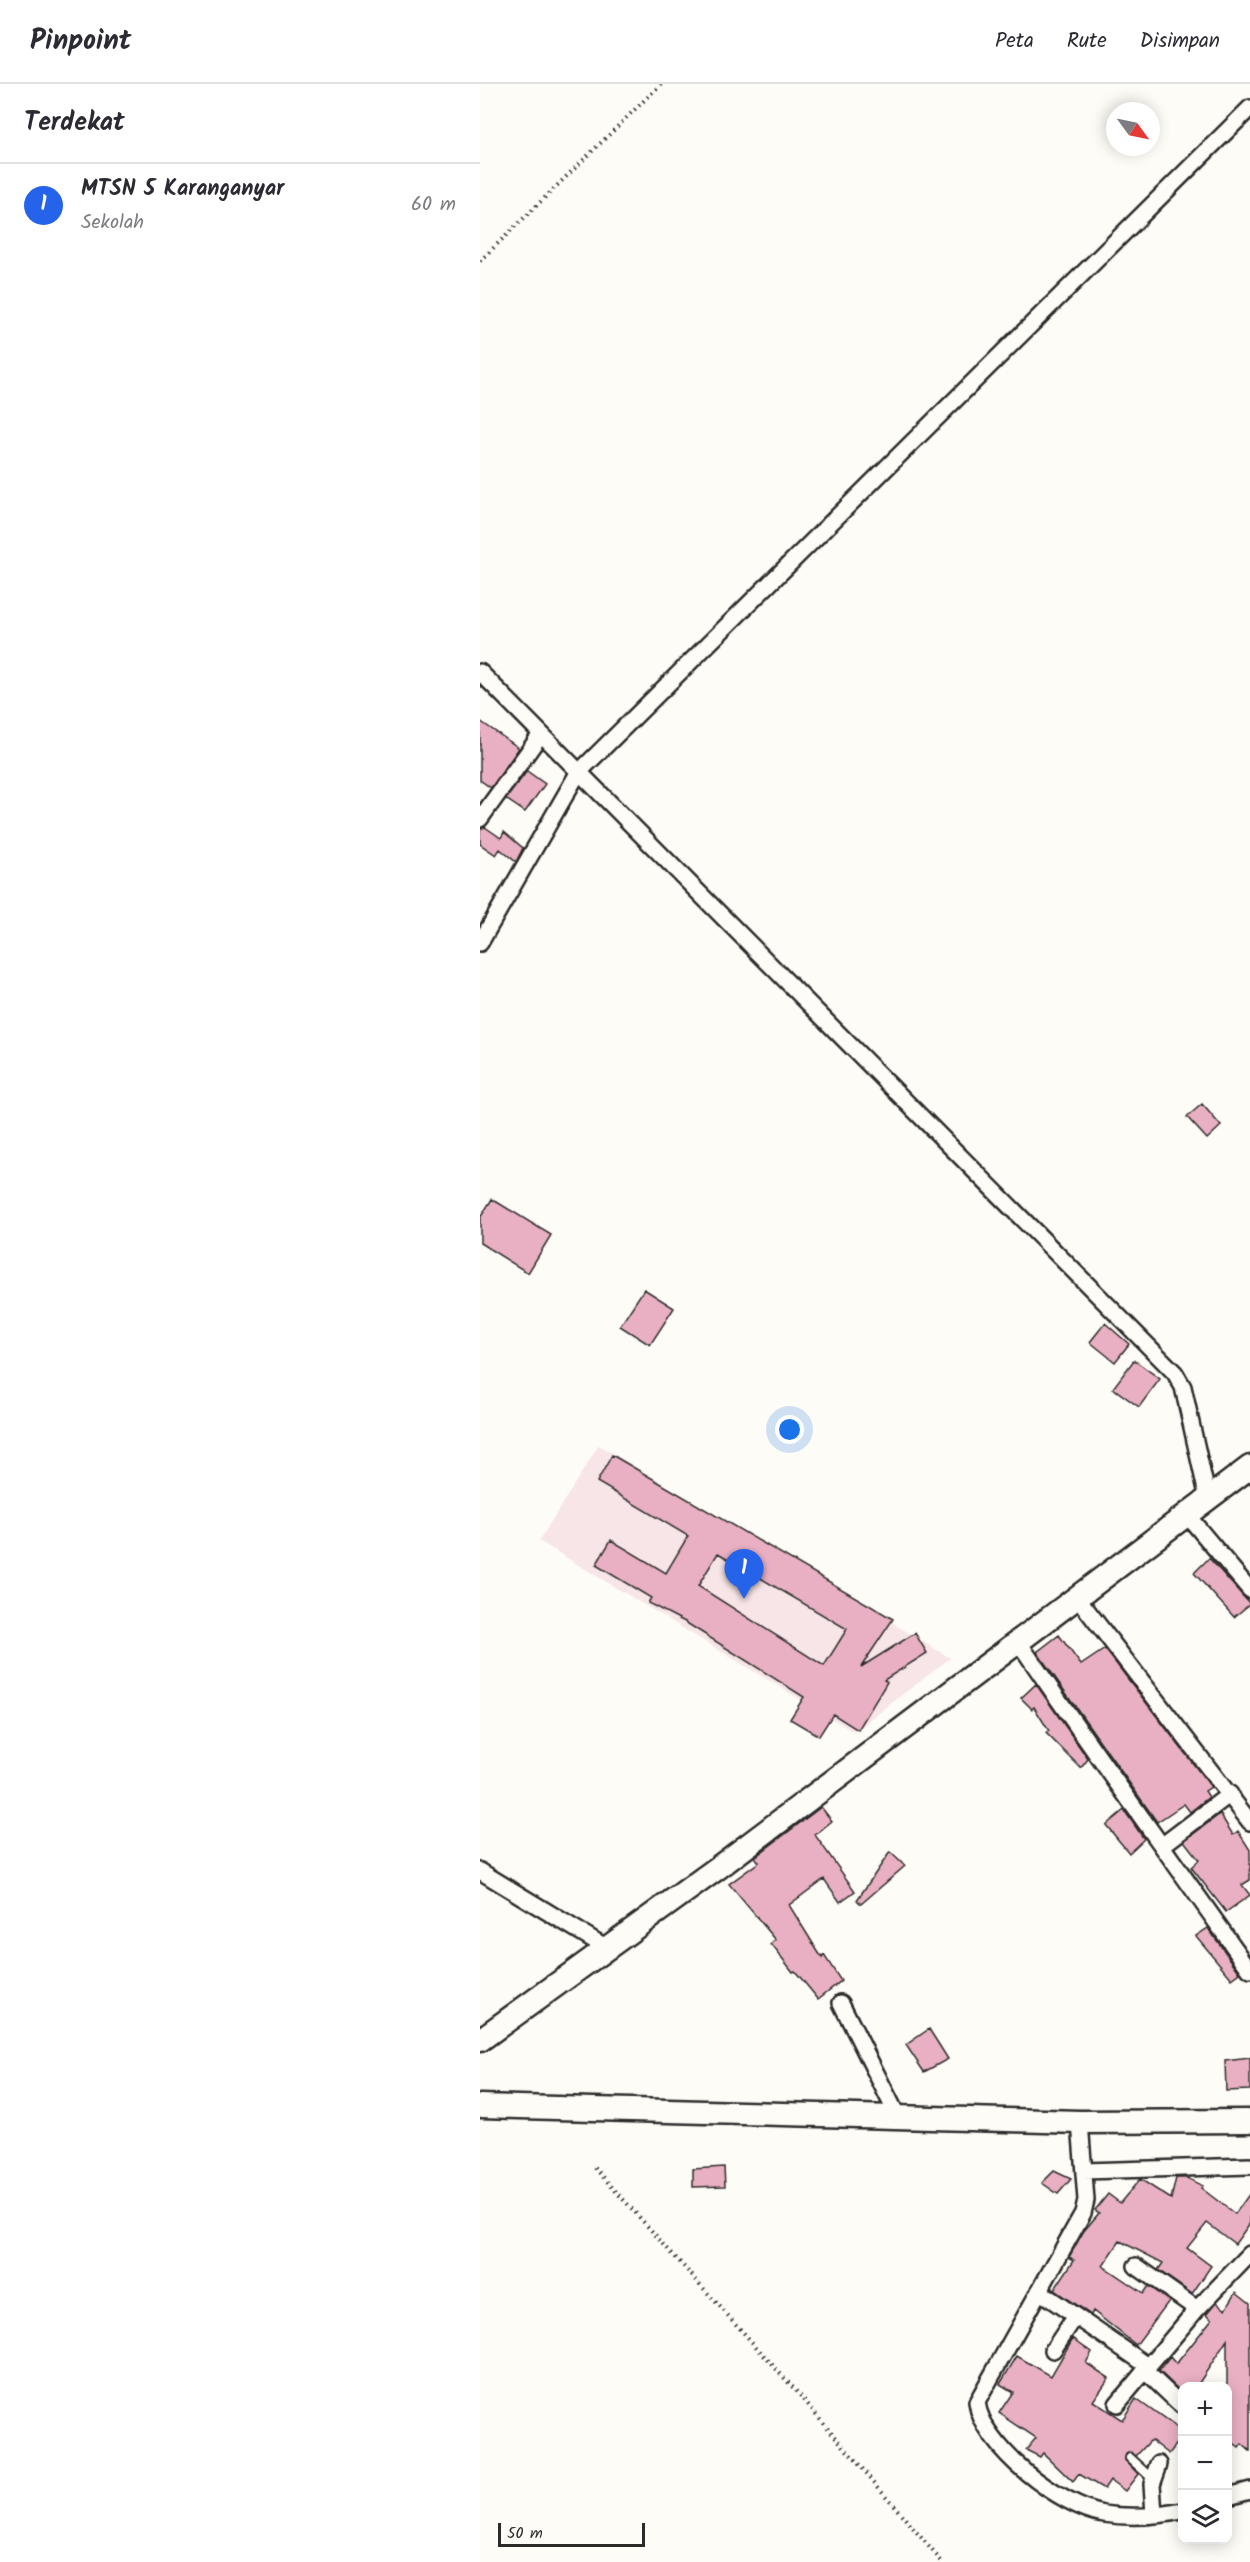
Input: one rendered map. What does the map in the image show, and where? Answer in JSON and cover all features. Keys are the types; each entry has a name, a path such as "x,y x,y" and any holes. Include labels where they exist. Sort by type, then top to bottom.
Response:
{"main road":[{"path":"480,2040 608,1948 1250,1467"},
{"path":"480,2106 898,2117 1080,2127 1250,2121"}],"street":[{"path":"480,943 578,772 1250,108"},
{"path":"480,672 1174,1373 1184,1387 1208,1499"},
{"path":"480,819 541,734"},
{"path":"1186,1515 1250,1590"},
{"path":"1077,1597 1250,1822"},
{"path":"1018,1641 1090,1748 1163,1845 1250,1970"},
{"path":"1163,1845 1230,1794"},
{"path":"480,1871 608,1948"},
{"path":"841,2003 898,2117"},
{"path":"1080,2127 1086,2200 1083,2213 977,2402 978,2416 984,2427 1016,2462 1054,2494 1102,2514 1154,2515 1178,2512"},
{"path":"1084,2171 1250,2166"},
{"path":"1117,2404 1197,2309 1250,2254"},
{"path":"1136,2266 1197,2309"},
{"path":"1039,2291 1146,2368 1178,2402"},
{"path":"1053,2350 1075,2317"},
{"path":"1154,2515 1156,2471"},
{"path":"1232,2495 1250,2490"}],"lane":[{"path":"1130,2458 1156,2471"}],"path":[{"path":"480,261 661,84"},
{"path":"595,2168 805,2401 942,2562"}],"shaded area":[{"path":"599,1445 950,1658 854,1732 539,1541"}],"building":[{"path":"480,721 519,748 491,788 480,780"},
{"path":"527,771 545,784 525,812 506,799"},
{"path":"485,827 501,838 504,832 523,848 516,862 500,849 496,855 480,844 480,829"},
{"path":"1202,1104 1221,1126 1207,1139 1187,1117"},
{"path":"492,1199 551,1235 528,1273 480,1243 480,1218"},
{"path":"644,1289 674,1308 650,1345 620,1326"},
{"path":"1105,1323 1129,1344 1115,1362 1090,1342"},
{"path":"1134,1360 1160,1379 1139,1407 1113,1388"},
{"path":"612,1455 893,1619 861,1667 915,1633 927,1653 884,1680 887,1682 858,1730 833,1714 819,1736 790,1719 804,1697 685,1622 648,1603 651,1598 596,1565 611,1540 666,1573 688,1536 597,1482","holes":["718,1553 847,1629 824,1666 698,1586"]},
{"path":"1209,1558 1250,1604 1234,1617 1194,1573"},
{"path":"1059,1635 1081,1665 1105,1649 1211,1787 1205,1791 1209,1797 1190,1812 1184,1804 1157,1822 1037,1652"},
{"path":"1036,1684 1088,1759 1081,1768 1046,1733 1049,1731 1034,1707 1032,1709 1021,1698"},
{"path":"821,1807 832,1821 815,1835 855,1891 840,1902 824,1879 789,1905 822,1958 824,1955 841,1981 818,1999 771,1944 776,1940 729,1884 759,1862 755,1857"},
{"path":"1124,1810 1144,1839 1129,1853 1106,1825"},
{"path":"1220,1814 1233,1835 1238,1831 1250,1850 1250,1880 1242,1885 1250,1895 1226,1912 1191,1867 1199,1860 1184,1841"},
{"path":"890,1852 905,1866 861,1904 857,1900"},
{"path":"1208,1928 1240,1973 1232,1979 1196,1936"},
{"path":"929,2029 948,2059 924,2072 906,2045"},
{"path":"1250,2058 1250,2090 1226,2091 1225,2061"},
{"path":"724,2167 725,2186 693,2187 693,2169"},
{"path":"1054,2171 1071,2179 1058,2194 1042,2183"},
{"path":"1176,2178 1187,2178 1203,2186 1201,2188 1235,2214 1250,2193 1250,2223 1235,2244 1207,2223 1187,2248 1211,2266 1192,2294 1158,2270 1163,2263 1120,2241 1103,2266 1143,2293 1148,2286 1169,2301 1136,2345 1093,2311 1091,2315 1054,2290 1074,2260 1069,2257 1083,2232 1099,2213 1095,2210 1108,2194 1120,2203 1140,2179 1171,2199"},
{"path":"1236,2292 1250,2303 1250,2451 1242,2444 1239,2448 1232,2443 1232,2382 1227,2382 1227,2340 1200,2382 1178,2382 1178,2389 1159,2371 1170,2357 1176,2364 1212,2319 1207,2314 1217,2302 1226,2309"},
{"path":"1073,2338 1092,2352 1086,2363 1109,2378 1093,2401 1122,2420 1136,2399 1178,2429 1178,2442 1169,2454 1151,2440 1136,2456 1131,2452 1126,2454 1125,2460 1138,2474 1125,2491 1110,2480 1104,2489 1079,2474 1073,2482 1043,2453 1040,2457 1026,2450 1036,2438 999,2413 1013,2392 1000,2384 1017,2356 1051,2376"}],"place":[{"name":"MTSN 5 Karanganyar","path":"744,1599"}]}
